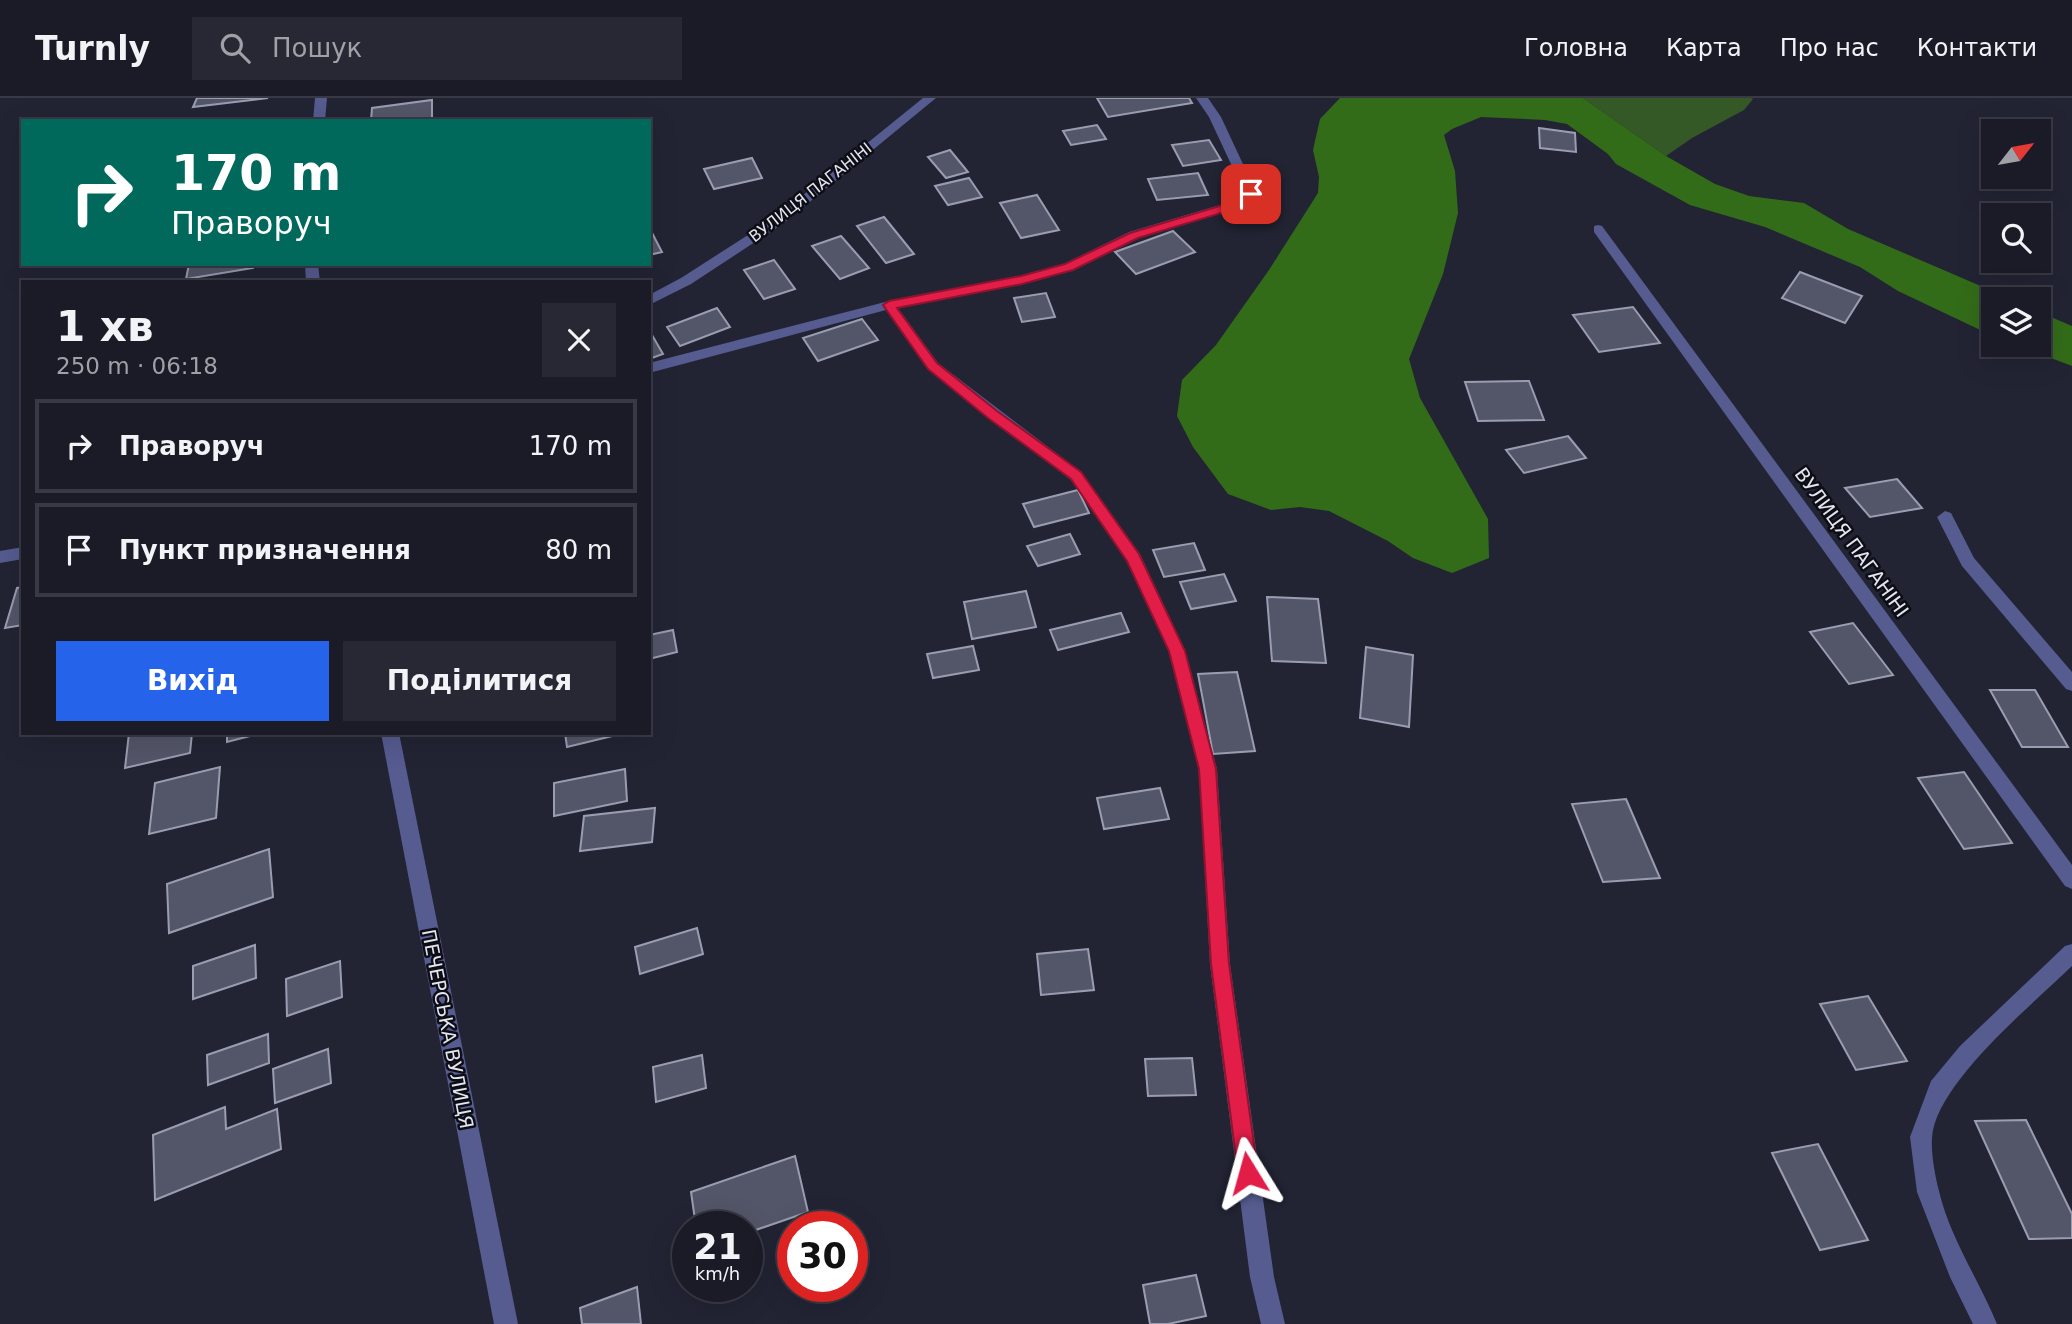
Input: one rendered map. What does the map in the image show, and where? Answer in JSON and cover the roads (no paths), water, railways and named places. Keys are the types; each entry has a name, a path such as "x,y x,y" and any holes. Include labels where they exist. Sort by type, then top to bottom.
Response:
{"street":[{"path":"318,119 321,98"},
{"name":"ВУЛИЦЯ ПАГАНІНІ","path":"651,300 686,281 780,220 930,98"},
{"path":"651,367 889,305 1022,280 1069,267 1134,236 1244,202 1251,194 1215,117 1202,98"},
{"name":"ВУЛИЦЯ ПАГАНІНІ","path":"1598,229 2072,880"},
{"path":"889,305 933,366 1076,476 1133,558 1177,651 1208,769 1220,964 1262,1277 1273,1324"},
{"path":"1945,517 1968,562 2072,684"},
{"path":"0,557 21,553"},
{"name":"ПЕЧЕРСЬКА ВУЛИЦЯ","path":"390,735 506,1324"},
{"path":"1985,1324 1958,1269 1928,1192 1921,1137 1939,1089 1967,1054 2072,953"}]}
